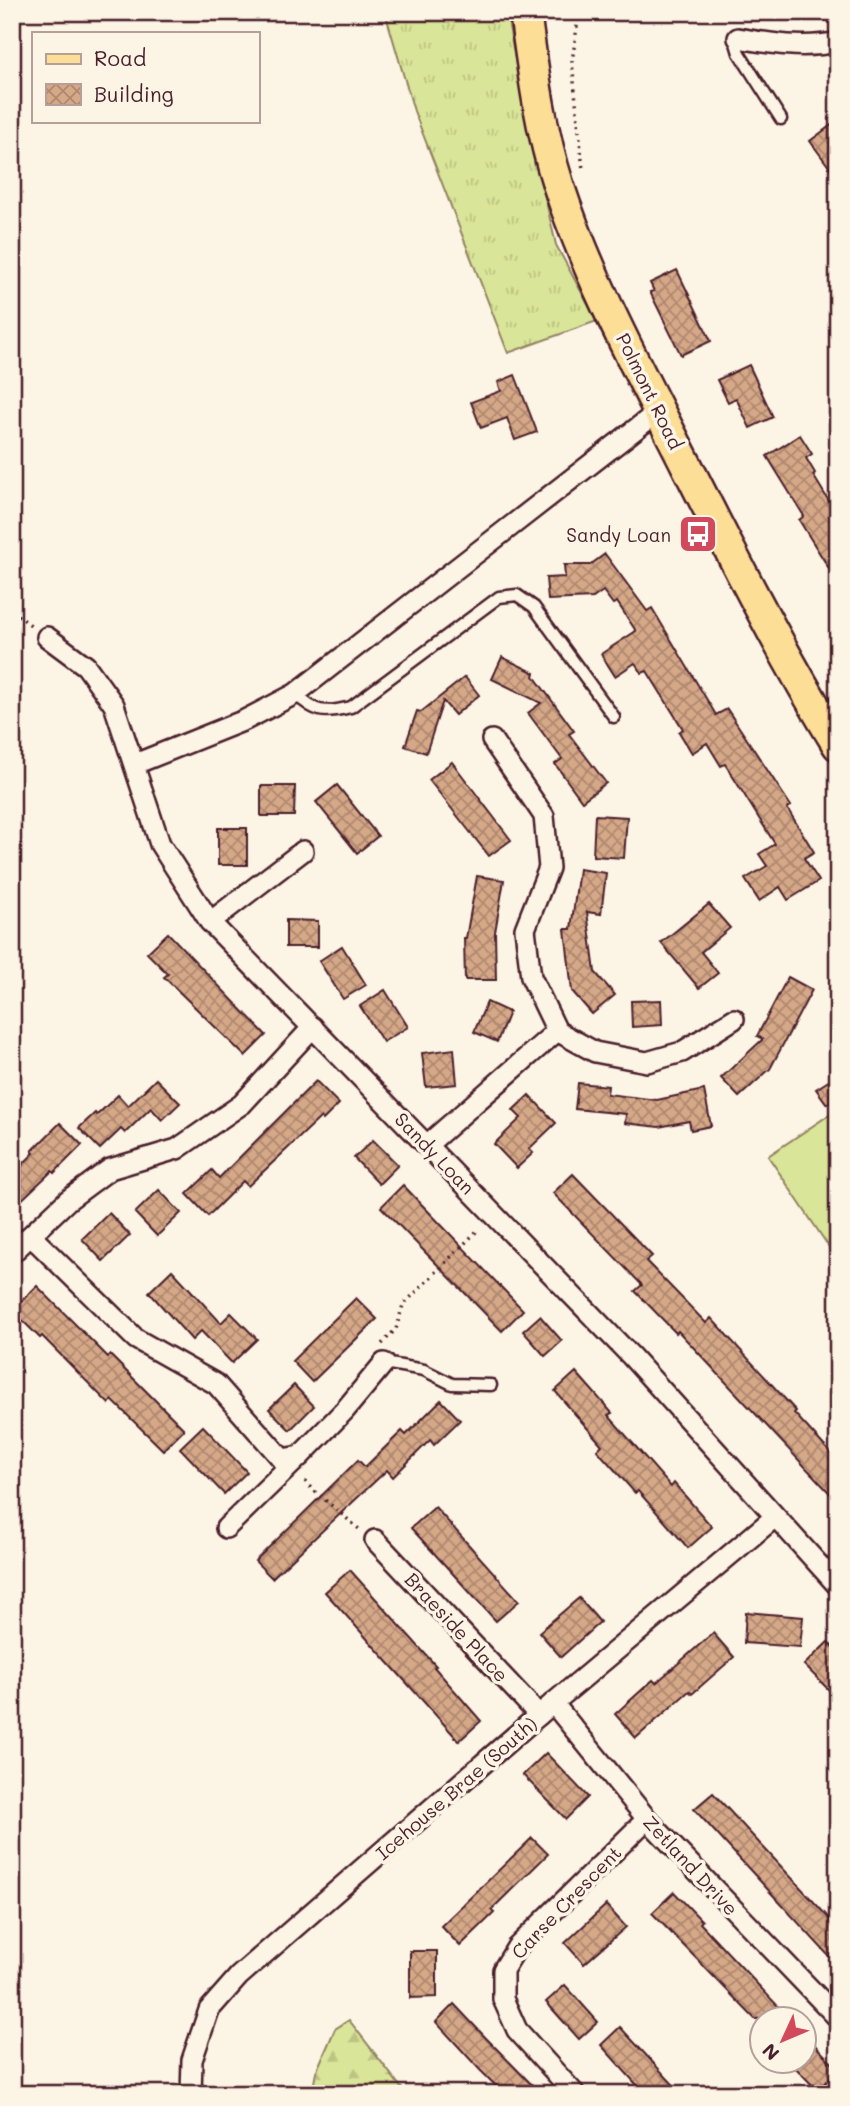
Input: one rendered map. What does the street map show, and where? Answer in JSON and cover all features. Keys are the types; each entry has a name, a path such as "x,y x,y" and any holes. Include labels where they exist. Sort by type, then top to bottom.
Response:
{"main road":[{"name":"Polmont Road","path":"526,12 537,101 558,182 585,260 748,586 803,688 838,745"}],"street":[{"path":"738,38 813,47 838,42"},
{"path":"135,764 246,720 295,694 659,411"},
{"name":"Sandy Loan","path":"47,637 86,666 114,705 160,844 210,922 631,1356 838,1586"},
{"path":"492,740 544,816 550,868 526,929 531,977 558,1031 596,1052 647,1062 682,1052 734,1019"},
{"path":"210,922 303,851"},
{"path":"12,1253 68,1200 110,1169 177,1149 242,1104 313,1027"},
{"path":"427,1145 558,1031"},
{"path":"31,1236 136,1339 216,1384 282,1459 296,1460"},
{"path":"226,1528 345,1410 384,1363"},
{"name":"Icehouse Brae (South)","path":"191,2094 192,2060 209,2010 239,1976 546,1709 775,1517"},
{"name":"Braeside Place","path":"375,1540 546,1709"},
{"name":"Zetland Drive","path":"546,1709 647,1819 838,2018"},
{"name":"Carse Crescent","path":"575,2094 517,2030 503,1999 503,1970 517,1947 647,1819"}],"lane":[{"path":"738,38 736,43 739,53 781,119"},
{"path":"295,694 311,709 333,712 351,707 499,597 517,595 534,607 614,717"},
{"path":"384,1363 424,1370 452,1384 491,1385"}],"path":[{"path":"579,12 572,62 582,169 586,181"},
{"path":"384,1363 374,1352 396,1329 403,1305 495,1215"},
{"path":"296,1460 311,1488 354,1527 375,1540"}],"green space":[{"path":"385,12 481,12 508,21 522,97 556,245 597,321 508,353 414,111"},
{"path":"838,1109 838,1250 833,1253 768,1156"},
{"path":"349,2020 406,2094 312,2094 316,2072 335,2029"}],"building":[{"path":"838,120 838,179 810,141"},
{"path":"677,270 711,341 681,355 650,292 654,291 650,283"},
{"path":"749,365 773,417 750,428 736,398 728,402 717,380"},
{"path":"515,375 537,432 515,440 507,418 481,428 471,402 501,391 498,382"},
{"path":"800,435 812,454 806,458 815,473 813,475 838,516 838,583 799,520 804,516 767,456"},
{"path":"605,554 647,611 652,608 716,715 727,709 791,806 787,808 814,852 804,858 819,881 788,900 780,887 759,901 745,879 767,866 759,854 775,844 725,764 721,766 707,743 692,753 679,732 683,729 647,671 642,673 635,663 615,676 601,654 636,631 617,602 613,604 603,591 593,598 548,600 546,578 565,577 564,565 590,565"},
{"path":"502,657 535,673 534,676 574,731 569,734 606,783 582,801 555,764 562,759 528,713 541,703 492,679"},
{"path":"465,677 479,695 455,715 443,701 426,753 405,746 417,711 421,712"},
{"path":"452,762 511,840 489,856 429,780"},
{"path":"337,785 378,836 357,853 316,802"},
{"path":"261,786 295,786 294,816 261,816"},
{"path":"595,815 627,817 624,858 593,856"},
{"path":"218,828 247,828 247,865 218,865"},
{"path":"579,869 606,873 601,914 587,912 595,972 615,995 592,1014 572,991 565,929 571,929"},
{"path":"477,876 504,880 495,932 496,980 465,980 464,938"},
{"path":"709,904 730,928 701,952 718,973 699,988 661,943"},
{"path":"286,920 318,921 318,947 286,947"},
{"path":"168,933 266,1035 245,1056 164,977 168,974 147,953"},
{"path":"342,946 366,985 343,999 319,961"},
{"path":"788,977 812,990 770,1069 739,1097 721,1078 763,1039 757,1036"},
{"path":"385,990 408,1027 383,1042 360,1006"},
{"path":"661,1000 662,1025 632,1027 631,1001"},
{"path":"487,1002 509,1012 497,1042 474,1032"},
{"path":"454,1049 457,1084 426,1087 422,1053"},
{"path":"838,1075 838,1096 827,1104 816,1089"},
{"path":"156,1079 180,1103 162,1120 151,1108 125,1133 121,1129 100,1149 79,1128 118,1095 128,1106"},
{"path":"316,1081 339,1104 323,1120 321,1117 248,1186 243,1181 208,1216 187,1194 212,1170 219,1178"},
{"path":"578,1083 608,1086 607,1094 657,1100 704,1090 711,1126 691,1130 689,1121 659,1127 625,1123 626,1114 575,1109"},
{"path":"529,1095 556,1123 529,1149 533,1153 517,1168 494,1144 521,1118 513,1110"},
{"path":"60,1123 82,1145 12,1209 12,1175"},
{"path":"373,1140 398,1165 379,1184 354,1158"},
{"path":"573,1174 652,1256 646,1261 706,1323 711,1318 838,1461 838,1502 678,1331 676,1333 635,1291 642,1285 553,1193"},
{"path":"403,1185 523,1310 502,1331 381,1207"},
{"path":"159,1190 181,1213 157,1236 135,1213"},
{"path":"109,1213 130,1235 103,1261 82,1239"},
{"path":"172,1270 221,1323 231,1313 257,1339 232,1363 201,1331 192,1340 149,1292"},
{"path":"37,1286 184,1429 163,1450 112,1400 109,1404 42,1336 40,1338 12,1310"},
{"path":"356,1298 377,1319 312,1382 292,1361"},
{"path":"540,1316 562,1341 545,1356 523,1331"},
{"path":"576,1372 612,1413 608,1415 671,1487 674,1483 712,1527 688,1548 638,1491 635,1493 597,1450 602,1445 555,1391"},
{"path":"294,1385 314,1406 290,1430 269,1409"},
{"path":"441,1400 460,1420 434,1445 430,1440 393,1477 387,1470 272,1578 255,1561 358,1460 365,1467 402,1431 406,1435"},
{"path":"203,1426 247,1472 224,1494 180,1448"},
{"path":"435,1507 519,1601 496,1621 411,1528"},
{"path":"350,1570 481,1721 459,1741 325,1592"},
{"path":"579,1598 600,1622 561,1657 539,1632"},
{"path":"746,1612 803,1617 800,1647 744,1643"},
{"path":"713,1633 734,1657 692,1694 689,1691 636,1738 615,1714 653,1680 656,1683"},
{"path":"828,1642 838,1652 838,1699 804,1665"},
{"path":"546,1753 588,1797 566,1819 523,1775"},
{"path":"713,1793 838,1928 838,1966 694,1809"},
{"path":"532,1838 548,1854 491,1910 494,1913 460,1946 441,1926"},
{"path":"674,1892 776,2004 748,2004 748,2012 652,1913"},
{"path":"606,1905 626,1927 584,1964 565,1943"},
{"path":"410,1951 437,1951 437,1997 410,1998"},
{"path":"565,1985 598,2022 579,2039 546,2002"},
{"path":"454,2004 541,2094 504,2094 480,2070 436,2022"},
{"path":"620,2027 682,2094 645,2094 601,2045"},
{"path":"818,2048 838,2069 818,2091 802,2074 818,2074"}],"place":[{"name":"Sandy Loan","path":"698,534"}]}
